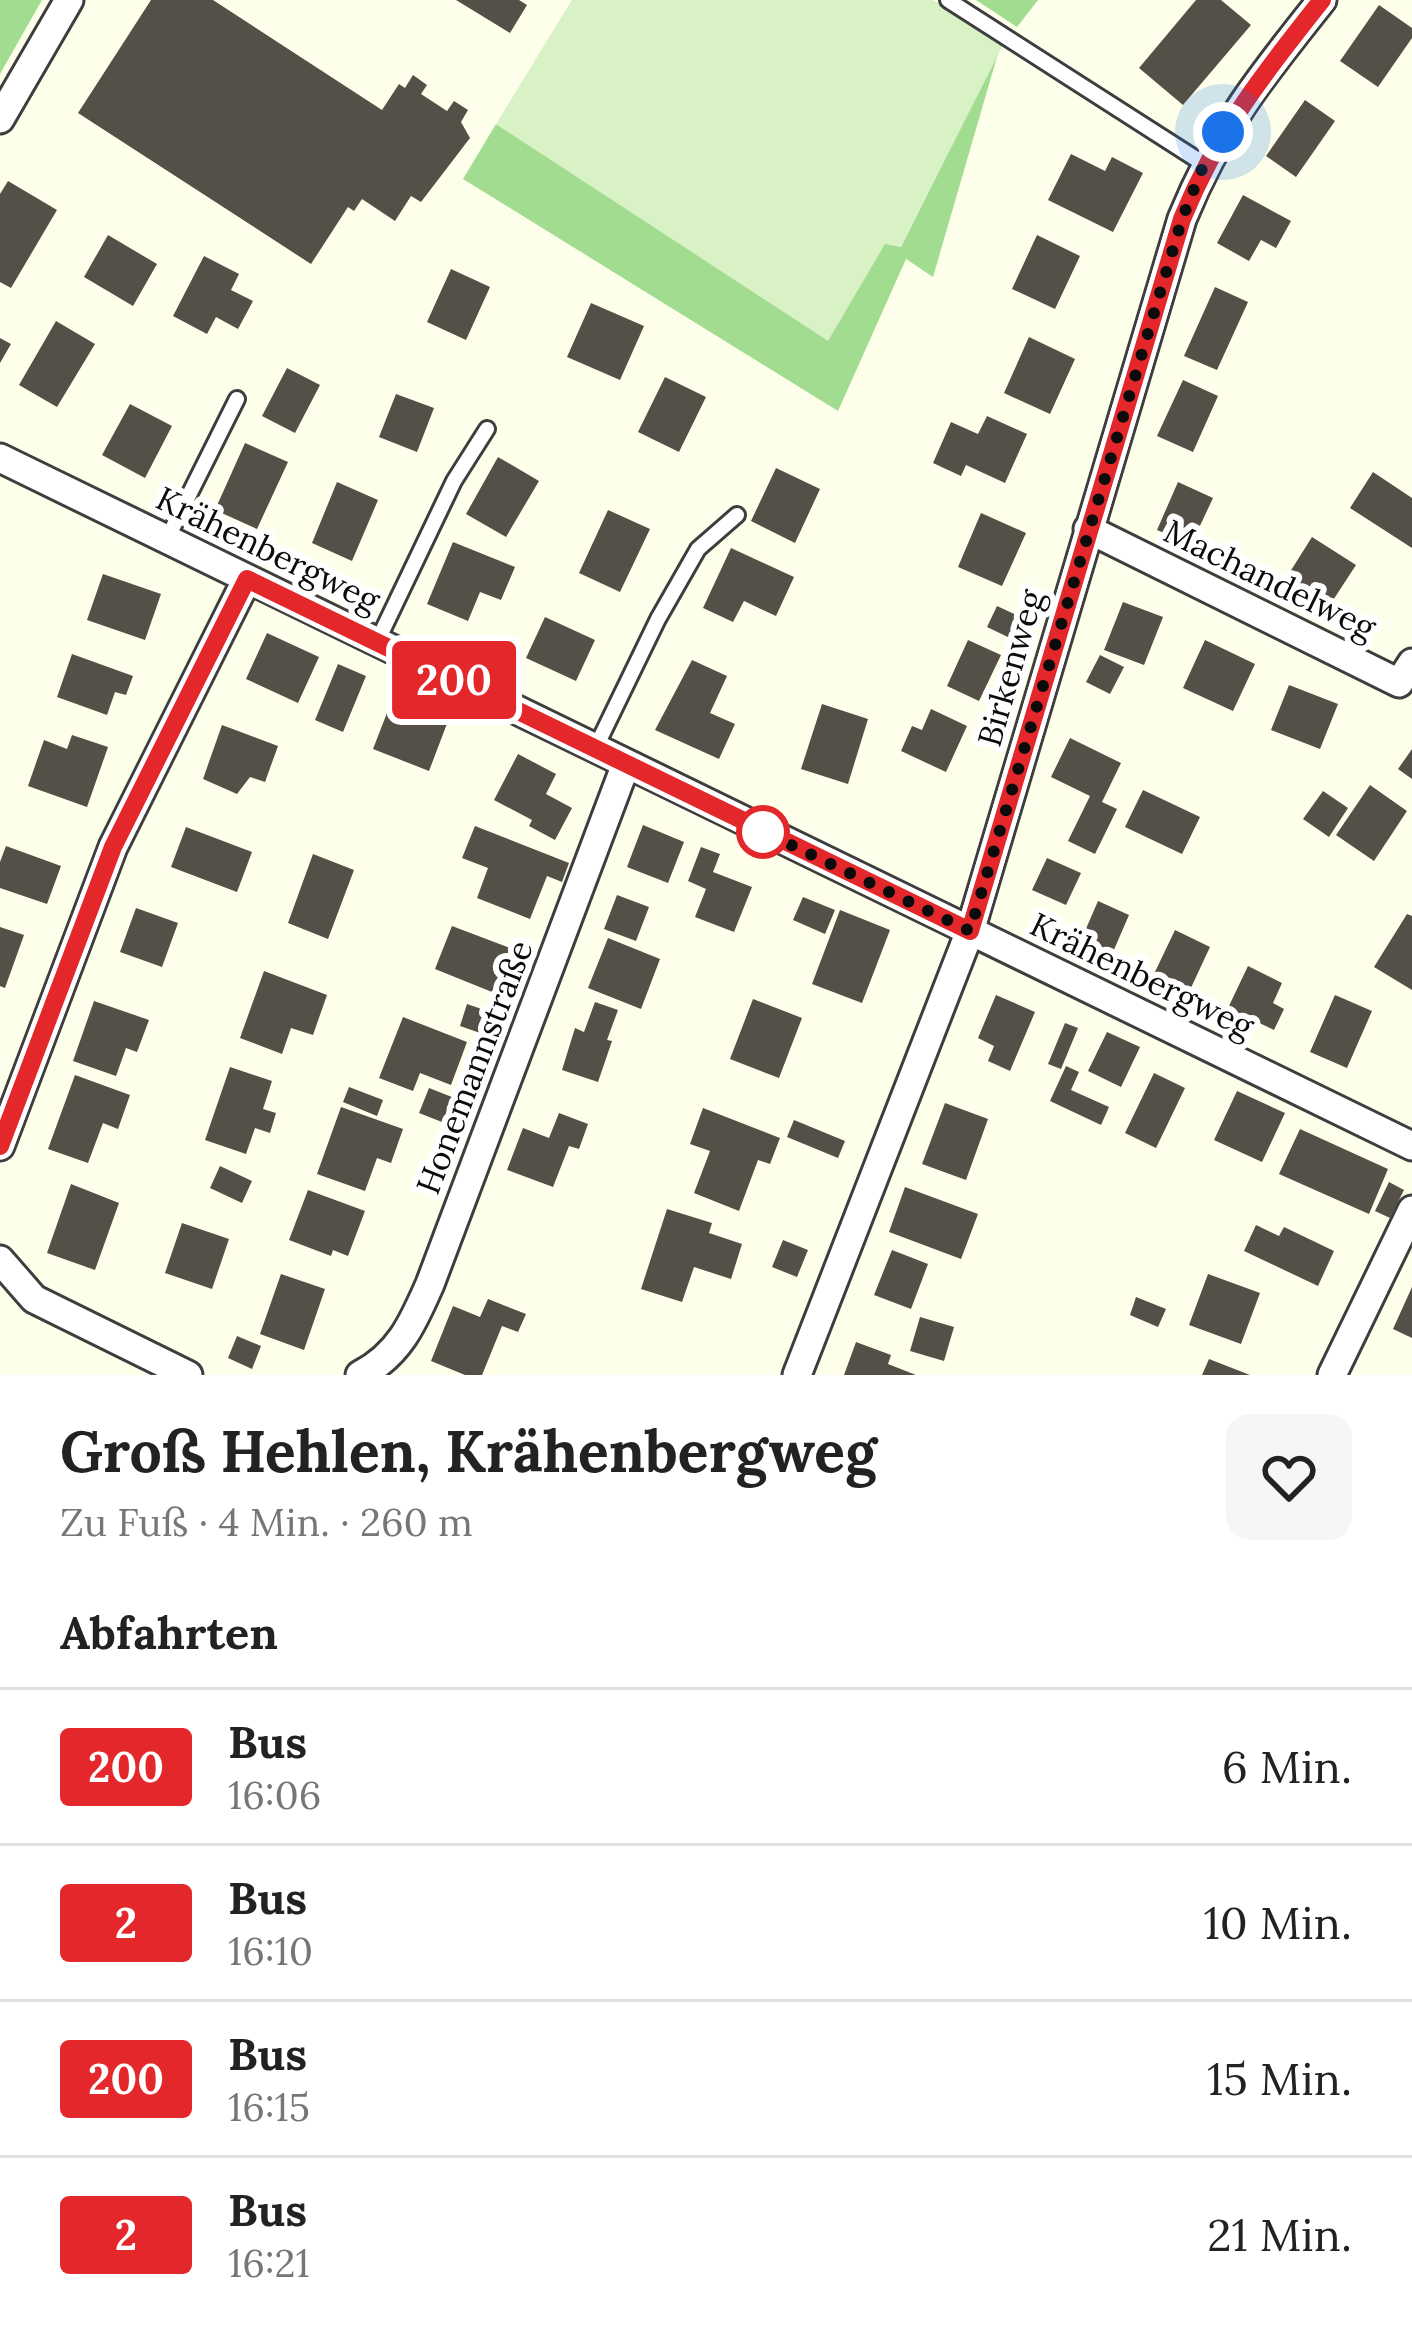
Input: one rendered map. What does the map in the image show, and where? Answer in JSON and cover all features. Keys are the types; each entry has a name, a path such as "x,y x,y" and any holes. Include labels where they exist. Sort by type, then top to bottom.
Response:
{"street":[{"path":"0,119 69,0"},
{"name":"Birkenweg","path":"797,1375 970,931 1182,219 1204,164 1241,101 1322,0"},
{"name":"Krähenbergweg","path":"0,458 1412,1146"},
{"name":"Machandelweg","path":"1088,530 1399,682 1412,663"},
{"path":"0,1146 113,847 247,579"},
{"name":"Honemannstraße","path":"360,1375 380,1364 407,1336 430,1284 626,764"},
{"path":"1332,1375 1412,1210"},
{"path":"0,1260 34,1299 188,1375"}],"lane":[{"path":"948,0 1204,164"},
{"path":"166,540 237,399"},
{"path":"377,642 454,481 487,429"},
{"path":"596,749 658,619 698,549 736,515"}],"green space":[{"path":"0,0 42,0 0,74"},
{"path":"572,0 933,0 1003,45 901,247 885,244 828,341 496,124"},
{"path":"976,0 1038,0 1017,27"},
{"path":"999,50 933,277 906,259 838,411 463,179 496,124 828,340 885,243 901,247"}],"building":[{"path":"151,0 213,0 382,110 399,84 405,88 413,75 427,85 421,94 447,111 454,101 468,110 461,122 470,138 421,202 411,196 395,221 362,199 354,211 348,207 311,264 78,113"},
{"path":"456,0 519,0 527,5 510,33"},
{"path":"1196,0 1221,0 1251,25 1183,105 1139,68"},
{"path":"1379,5 1412,28 1412,38 1378,87 1340,61"},
{"path":"1305,100 1335,121 1296,177 1266,156"},
{"path":"1071,154 1105,171 1112,157 1143,173 1113,232 1048,200"},
{"path":"8,181 57,210 11,288 0,282 0,194"},
{"path":"1243,195 1291,221 1276,248 1261,240 1249,261 1217,243"},
{"path":"108,235 157,264 133,306 84,277"},
{"path":"1037,235 1080,256 1055,309 1012,289"},
{"path":"204,256 239,274 231,290 253,301 238,329 216,317 207,334 173,316"},
{"path":"451,269 490,287 466,340 427,322"},
{"path":"1215,287 1248,302 1217,370 1184,356"},
{"path":"591,303 644,326 620,380 567,357"},
{"path":"56,321 95,344 57,407 19,385"},
{"path":"1029,337 1075,359 1050,414 1004,393"},
{"path":"0,338 11,344 0,363"},
{"path":"287,368 320,385 295,433 262,416"},
{"path":"665,377 706,397 679,452 638,432"},
{"path":"1183,380 1218,396 1193,452 1157,436"},
{"path":"396,394 434,408 417,452 379,437"},
{"path":"130,404 172,426 145,478 102,455"},
{"path":"987,416 1027,434 1005,483 966,465 961,476 933,463 951,422 978,434"},
{"path":"245,443 288,462 257,529 215,510"},
{"path":"498,457 539,481 506,537 466,514"},
{"path":"776,468 820,489 795,543 751,521"},
{"path":"1373,472 1412,498 1412,548 1350,508"},
{"path":"337,482 378,500 352,561 312,543"},
{"path":"1178,482 1213,498 1191,545 1157,530"},
{"path":"608,510 650,529 620,592 579,573"},
{"path":"981,513 1026,533 1002,586 958,567"},
{"path":"1312,537 1356,565 1326,611 1283,583"},
{"path":"453,542 515,567 501,600 480,592 468,621 427,604"},
{"path":"731,548 794,577 776,616 744,601 733,622 703,608"},
{"path":"103,574 161,594 145,640 87,620"},
{"path":"1123,602 1163,617 1144,665 1104,650"},
{"path":"997,606 1023,618 1012,639 987,627"},
{"path":"545,617 595,640 576,681 526,658"},
{"path":"267,633 319,657 298,703 246,679"},
{"path":"968,640 1001,655 979,701 947,686"},
{"path":"1205,640 1255,664 1233,711 1183,688"},
{"path":"72,654 133,676 126,695 115,692 107,715 57,697"},
{"path":"1100,655 1124,667 1110,694 1086,682"},
{"path":"692,660 727,676 710,713 735,724 719,759 655,730"},
{"path":"338,664 366,676 343,732 315,720"},
{"path":"1289,685 1338,704 1320,749 1271,730"},
{"path":"392,700 448,721 429,771 373,749"},
{"path":"822,704 868,719 848,784 801,769"},
{"path":"931,709 967,726 946,772 901,751 912,726 922,730"},
{"path":"222,725 278,746 265,782 250,777 237,794 203,779"},
{"path":"72,735 108,747 87,807 28,786 44,740 67,749"},
{"path":"1070,738 1121,763 1102,802 1117,809 1095,854 1068,841 1090,796 1051,777"},
{"path":"1412,749 1412,779 1398,769"},
{"path":"518,754 556,774 546,794 572,808 555,840 529,826 532,820 494,800"},
{"path":"1370,785 1407,811 1374,861 1336,835"},
{"path":"1143,790 1200,817 1182,854 1125,827"},
{"path":"1323,791 1348,808 1329,837 1303,819"},
{"path":"643,825 684,842 668,883 627,867"},
{"path":"475,826 569,863 562,882 547,876 530,919 477,898 488,868 462,858"},
{"path":"186,827 252,852 237,892 171,867"},
{"path":"6,846 61,866 47,904 0,888 0,862"},
{"path":"701,847 720,854 713,872 752,887 734,932 695,917 706,889 688,881"},
{"path":"313,854 354,870 328,939 288,923"},
{"path":"1047,858 1081,873 1066,905 1032,890"},
{"path":"617,895 649,907 636,941 604,929"},
{"path":"803,897 835,910 825,934 793,920"},
{"path":"1098,901 1129,915 1113,952 1082,938"},
{"path":"136,908 178,923 162,967 120,952"},
{"path":"840,910 890,930 862,1003 812,984"},
{"path":"1407,914 1412,916 1412,990 1374,967"},
{"path":"452,926 510,948 492,992 435,969"},
{"path":"0,927 24,935 5,988 0,986"},
{"path":"1175,930 1210,947 1189,992 1154,974"},
{"path":"608,938 660,959 641,1009 588,988"},
{"path":"1248,966 1282,983 1273,1003 1284,1009 1274,1030 1228,1008"},
{"path":"264,971 327,995 313,1035 291,1028 282,1054 240,1038"},
{"path":"996,995 1035,1012 1010,1071 988,1061 994,1046 978,1038"},
{"path":"1335,995 1372,1011 1347,1068 1310,1052"},
{"path":"753,999 802,1018 779,1078 730,1059"},
{"path":"94,1001 149,1020 137,1052 126,1048 116,1076 73,1061"},
{"path":"595,1002 618,1010 598,1082 562,1070 575,1028 584,1032"},
{"path":"467,1004 493,1013 486,1035 460,1026"},
{"path":"403,1017 467,1042 451,1085 420,1073 413,1091 379,1078"},
{"path":"1065,1023 1078,1028 1061,1069 1048,1064"},
{"path":"1107,1032 1140,1047 1121,1087 1088,1071"},
{"path":"1066,1066 1079,1072 1071,1090 1109,1107 1101,1125 1050,1101"},
{"path":"230,1067 272,1081 263,1109 276,1113 270,1133 255,1128 246,1154 205,1140"},
{"path":"1154,1073 1185,1088 1156,1148 1125,1133"},
{"path":"75,1075 130,1095 118,1129 103,1123 88,1163 48,1149"},
{"path":"349,1087 383,1100 377,1116 343,1102"},
{"path":"429,1088 457,1099 447,1124 419,1113"},
{"path":"1237,1091 1285,1113 1262,1162 1214,1140"},
{"path":"945,1103 988,1119 966,1180 922,1164"},
{"path":"341,1107 403,1129 391,1163 377,1158 365,1191 317,1174"},
{"path":"703,1108 780,1138 770,1164 758,1160 739,1211 694,1193 710,1151 690,1144"},
{"path":"559,1113 588,1124 579,1149 569,1146 553,1187 507,1170 523,1128 549,1138"},
{"path":"794,1120 845,1141 838,1158 787,1137"},
{"path":"1300,1129 1388,1169 1369,1214 1279,1174"},
{"path":"220,1166 252,1181 242,1203 210,1188"},
{"path":"1389,1182 1404,1190 1390,1218 1375,1211"},
{"path":"71,1184 119,1203 95,1270 47,1253"},
{"path":"905,1187 978,1214 961,1259 889,1232"},
{"path":"308,1190 365,1211 348,1256 333,1250 331,1256 289,1240"},
{"path":"667,1209 712,1223 709,1233 742,1244 731,1279 694,1267 682,1302 641,1289"},
{"path":"182,1223 229,1239 212,1289 165,1273"},
{"path":"1256,1225 1279,1236 1284,1227 1334,1251 1318,1286 1244,1251"},
{"path":"783,1240 808,1250 797,1277 772,1267"},
{"path":"892,1250 928,1264 911,1309 874,1295"},
{"path":"281,1274 325,1289 304,1350 260,1334"},
{"path":"1208,1274 1260,1293 1241,1344 1189,1325"},
{"path":"1412,1287 1412,1338 1393,1329"},
{"path":"1136,1297 1166,1309 1158,1327 1130,1315"},
{"path":"488,1299 526,1314 518,1332 502,1326 482,1375 465,1375 431,1361 453,1306 480,1317"},
{"path":"920,1317 954,1327 944,1361 910,1351"},
{"path":"237,1336 261,1346 252,1369 228,1358"},
{"path":"856,1342 891,1355 888,1364 916,1375 844,1375"},
{"path":"1209,1359 1250,1375 1202,1375"}],"bus line":[{"name":"200","path":"0,1146 113,847 247,579 970,931 1182,219 1204,164 1241,101 1322,0"}],"route":[{"path":"763,832 758,829 970,931 1182,219 1223,132"}]}
